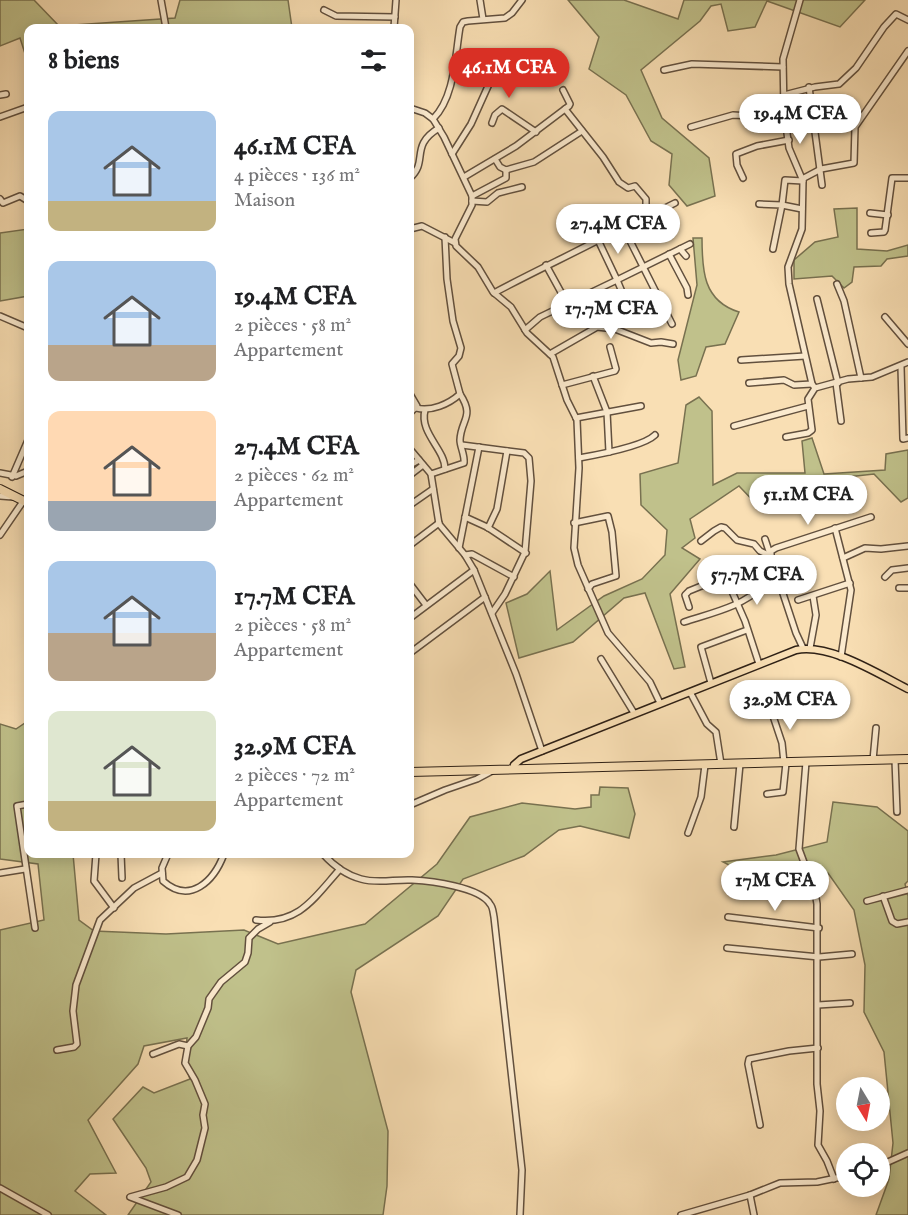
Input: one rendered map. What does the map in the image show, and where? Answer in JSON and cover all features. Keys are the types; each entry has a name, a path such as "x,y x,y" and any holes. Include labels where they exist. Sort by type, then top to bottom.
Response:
{"highway":[{"path":"0,489 24,500"},
{"path":"414,772 492,771 512,767 705,765 908,759"}],"main road":[{"path":"512,767 522,759 790,651 807,648 841,657 908,689"}],"street":[{"path":"161,0 165,24"},
{"path":"393,24 396,0"},
{"path":"480,0 483,19"},
{"path":"433,119 442,107 450,86 460,27 463,22 508,16 522,0"},
{"path":"786,437 808,433 812,430 808,399 813,386 788,267 802,229 803,179 789,148 785,118 783,59 800,0"},
{"path":"324,10 336,16 394,17"},
{"path":"784,95 809,88 839,84 856,68 896,14 908,20"},
{"path":"773,249 785,180 803,179 821,169 854,163 855,128 908,51"},
{"path":"453,67 488,59 531,55"},
{"path":"664,70 692,64 783,67"},
{"path":"452,153 471,124 489,84"},
{"path":"809,88 822,185"},
{"path":"464,177 536,132 565,109 570,104 563,90"},
{"path":"0,117 24,108"},
{"path":"414,109 425,113 439,128 472,198"},
{"path":"492,123 494,116 502,109 536,132"},
{"path":"565,109 603,157 619,182 628,188 635,186 646,199 646,214"},
{"path":"691,127 733,115 785,118"},
{"path":"414,173 418,168 419,150 423,141 429,133 439,128"},
{"path":"495,159 500,167 506,170 534,162 582,131"},
{"path":"742,178 736,154 757,146 789,140"},
{"path":"455,243 472,198 506,178 506,170"},
{"path":"871,232 885,231 892,178 908,178"},
{"path":"472,198 487,202 498,193 522,187"},
{"path":"0,199 3,203 20,196 24,198"},
{"path":"494,293 646,214 653,214 675,203"},
{"path":"759,204 802,209"},
{"path":"870,213 888,215"},
{"path":"414,228 422,226 455,243 478,267 494,293 511,307 525,330 550,354 556,364 567,400 579,426 578,495 574,523 574,548 578,565 608,633 650,682 660,703"},
{"path":"624,227 672,324"},
{"path":"431,474 464,463 460,441 467,414 466,403 460,394 452,364 459,356 461,348 453,321 447,279 445,237"},
{"path":"598,240 625,299"},
{"path":"525,330 540,317 690,244"},
{"path":"680,249 686,256"},
{"path":"669,254 687,288 688,295"},
{"path":"546,265 568,305"},
{"path":"837,284 844,301 861,378"},
{"path":"817,299 837,383 841,421"},
{"path":"0,316 24,326"},
{"path":"885,317 908,344"},
{"path":"550,354 597,327 615,329 651,343 673,344"},
{"path":"562,385 616,369 610,348"},
{"path":"741,360 805,356"},
{"path":"749,383 784,380 794,385 813,386 837,383 848,379 872,377 901,367 908,362"},
{"path":"901,367 905,393 903,439 908,438"},
{"path":"594,376 607,412 609,452"},
{"path":"414,400 417,404 416,408 425,410 452,402 460,394"},
{"path":"576,418 641,406"},
{"path":"734,426 808,406"},
{"path":"425,410 423,414 427,428 434,445 445,461 445,469"},
{"path":"579,458 645,442 655,435"},
{"path":"462,445 524,453 529,458 531,481 525,552 505,594 492,613"},
{"path":"459,548 479,447"},
{"path":"12,477 24,449"},
{"path":"488,528 497,509 507,451"},
{"path":"414,454 431,474 439,523 474,570 516,674 542,751"},
{"path":"414,464 421,462"},
{"path":"414,470 421,462"},
{"path":"0,473 12,477 24,472"},
{"path":"414,502 433,489"},
{"path":"0,496 24,500 0,535"},
{"path":"574,523 608,516 612,532 616,576 592,584 588,589"},
{"path":"465,517 488,528 525,552"},
{"path":"771,556 771,551 776,548 871,517"},
{"path":"414,541 439,523"},
{"path":"701,541 722,527 738,540 754,544 760,551 771,556"},
{"path":"835,528 850,583 841,657"},
{"path":"765,539 796,633 807,648"},
{"path":"843,558 865,548 908,546"},
{"path":"465,555 472,554 514,577"},
{"path":"746,578 748,565 771,556"},
{"path":"719,562 759,664"},
{"path":"885,577 892,570 908,568"},
{"path":"414,615 474,570"},
{"path":"689,607 685,595 689,591 726,576"},
{"path":"798,600 850,583"},
{"path":"684,622 748,599 763,586"},
{"path":"899,588 908,588"},
{"path":"414,590 426,606"},
{"path":"807,648 816,615 813,596"},
{"path":"414,650 485,597"},
{"path":"711,683 701,647 747,630"},
{"path":"601,659 634,713"},
{"path":"690,692 707,724 716,732 721,764"},
{"path":"767,794 783,792 785,763 782,743 769,704"},
{"path":"873,760 876,728"},
{"path":"895,760 897,812"},
{"path":"681,1215 750,1195 780,1183 808,1183 834,1179 817,1139 820,1111 817,1088 819,928 817,898 799,849 806,762"},
{"path":"734,828 740,764"},
{"path":"688,833 701,797 705,765"},
{"path":"414,803 492,771"},
{"path":"24,805 17,806 35,928"},
{"path":"96,858 94,881 114,908"},
{"path":"121,858 122,878"},
{"path":"167,858 162,873 163,881 184,892 191,891 206,882 222,858"},
{"path":"328,858 340,869 360,879 412,880 474,891 481,894 492,907 522,1170 520,1215"},
{"path":"0,873 25,869"},
{"path":"178,1215 130,1197 165,1187 187,1177 197,1160 205,1128 203,1115 205,1104 185,1063 188,1046 196,1037 208,1008 209,999 221,982 245,962 249,938 258,929 303,910 340,869"},
{"path":"57,1050 74,1047 77,1044 73,1011 76,985 100,920 134,888 162,873"},
{"path":"867,901 908,890"},
{"path":"883,897 892,921 897,924 908,922"},
{"path":"728,917 819,928"},
{"path":"256,920 270,922"},
{"path":"726,948 819,957 852,954"},
{"path":"818,1005 850,1003"},
{"path":"153,1054 179,1044 188,1046"},
{"path":"760,1125 748,1064 750,1059 818,1048"},
{"path":"890,1161 908,1153"},
{"path":"0,1188 48,1215"},
{"path":"750,1195 754,1215"}],"green space":[{"path":"0,0 34,0 57,24 24,24 24,50 20,38 0,46"},
{"path":"180,0 288,0 291,24 88,24 175,18"},
{"path":"568,0 624,0 678,19 684,0 865,0 840,27 767,1 755,27 728,31 721,4 711,6 700,21 641,70 662,118 709,158 715,196 687,206 669,185 672,154 651,141 626,95 589,69 599,37"},
{"path":"857,208 857,249 887,251 908,245 908,256 887,259 881,266 854,267 852,282 844,288 832,276 794,279 794,260 815,242 838,237 834,209"},
{"path":"24,230 24,297 0,301 0,233"},
{"path":"693,238 702,238 704,273 711,292 727,307 739,312 725,344 706,347 696,376 681,380 678,360 697,285"},
{"path":"699,397 712,411 713,485 737,473 805,473 802,441 812,438 824,474 885,470 886,454 908,450 908,498 901,502 874,474 811,481 808,498 760,508 739,486 690,519 695,538 682,548 700,559 670,594 685,667 674,669 645,593 624,598 573,642 519,658 506,603 527,594 550,571 557,630 604,596 642,579 665,555 667,530 641,505 640,474 678,463 686,405"},
{"path":"0,724 16,729 24,724 24,858 73,858 79,920 94,931 166,934 244,930 278,944 365,924 437,864 470,817 522,803 575,809 591,807 591,795 599,795 600,787 628,788 635,814 629,838 580,826 559,830 524,856 463,879 438,916 356,970 351,992 388,1131 387,1186 383,1215 128,1215 151,1182 146,1168 113,1119 143,1087 154,1093 190,1079 185,1063 187,1038 144,1046 138,1064 88,1120 116,1173 90,1174 75,1191 106,1215 0,1215 0,930 44,920 38,864 0,859"},
{"path":"833,802 877,807 908,831 908,881 905,884 908,896 908,1215 876,1215 882,1197 890,1197 893,1143 890,1077 886,1077 884,1052 864,1012 865,965 854,910 828,873 762,882 723,862 776,855 827,842"}]}
